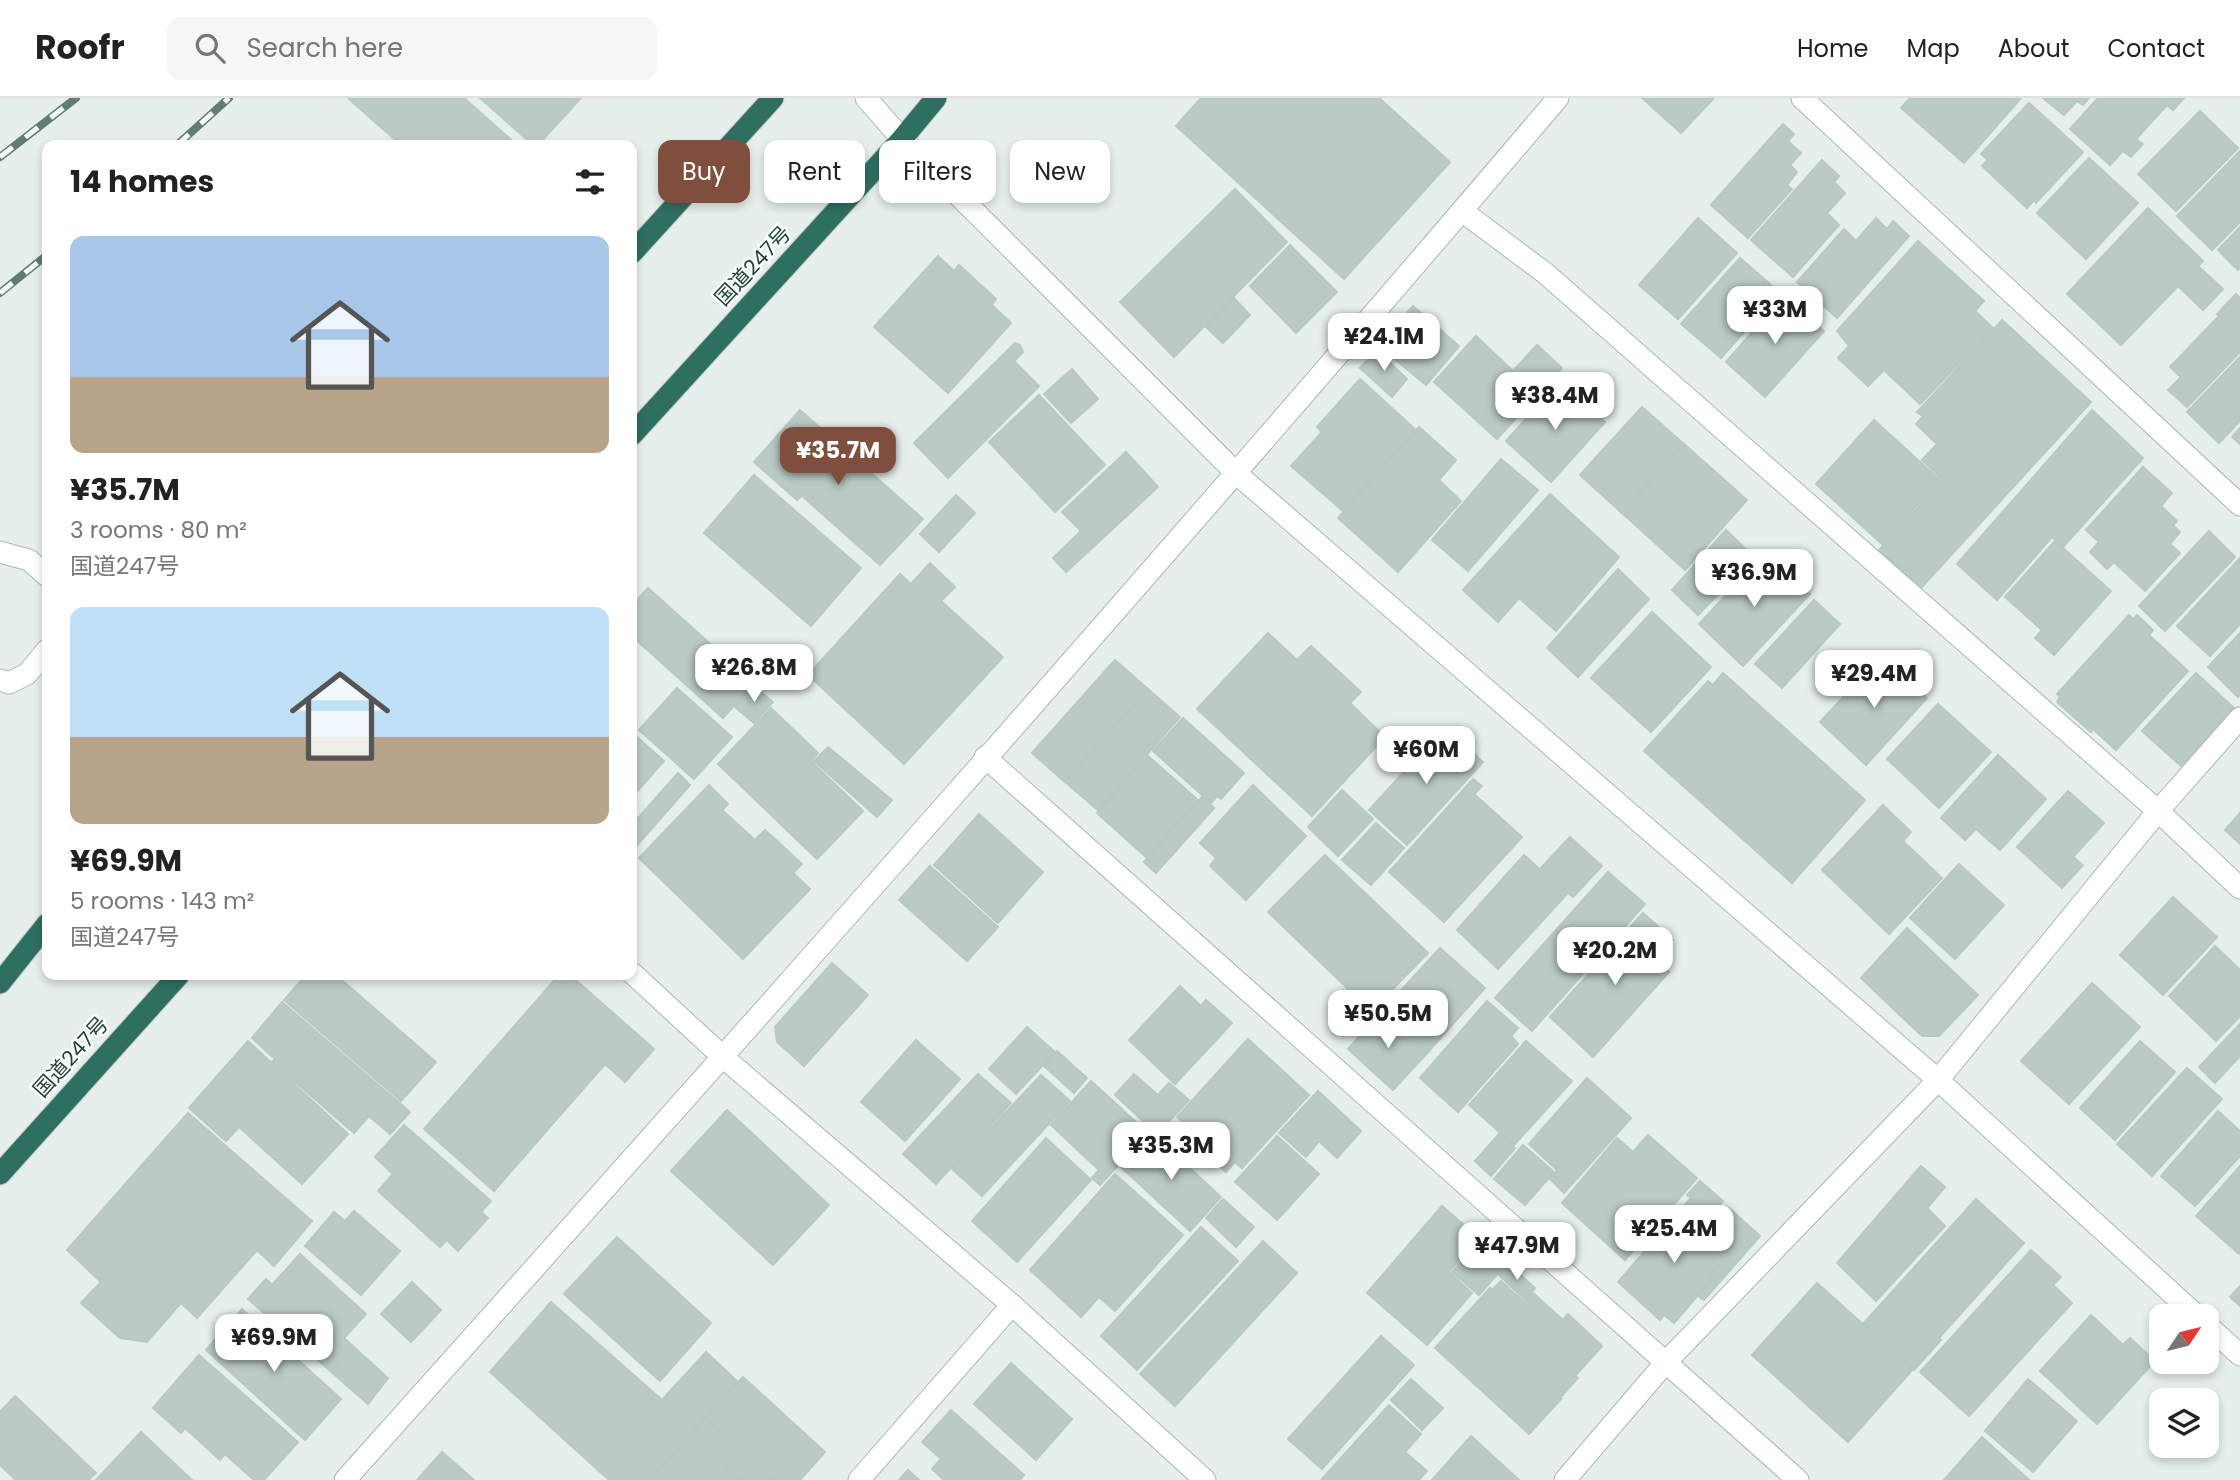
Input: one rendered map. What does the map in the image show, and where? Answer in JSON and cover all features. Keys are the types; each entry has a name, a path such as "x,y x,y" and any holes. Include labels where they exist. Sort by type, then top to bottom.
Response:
{"highway":[{"path":"637,248 773,98"},
{"name":"国道247号","path":"637,430 902,139 936,98"},
{"path":"0,983 42,930"},
{"name":"国道247号","path":"0,1174 175,980"}],"street":[{"path":"866,98 902,139 1237,474 1938,1080 2184,1304"},
{"path":"345,1480 723,1057 1237,474 1558,98"},
{"path":"1802,98 2240,505"},
{"path":"1462,211 1545,273 2158,811 2240,888"},
{"path":"0,552 29,560 42,572"},
{"path":"0,680 9,682 27,674 42,656"},
{"path":"1565,1480 1666,1362 1938,1080 2158,811 2240,718"},
{"path":"985,757 1798,1480"},
{"path":"637,978 723,1057 1012,1305 1205,1480"},
{"path":"859,1480 1012,1305"},
{"path":"2219,1336 2240,1355"}],"building":[{"path":"464,98 511,140 395,140 349,99"},
{"path":"480,98 581,98 543,140 527,140"},
{"path":"1201,98 1379,98 1450,162 1344,279 1176,126"},
{"path":"1642,98 1714,98 1681,133"},
{"path":"1910,98 2021,98 1964,163 1901,108"},
{"path":"2043,98 2089,98 2083,105 2077,101 2064,115"},
{"path":"2098,98 2184,98 2173,110 2167,105 2136,139 2143,144 2131,157 2123,151 2110,165 2070,129"},
{"path":"2029,103 2083,152 2036,203 2034,200 2027,208 1982,166 1988,160 1981,154"},
{"path":"2200,111 2238,148 2176,211 2138,174"},
{"path":"1783,124 1794,134 1788,141 1801,153 1790,165 1797,172 1787,185 1792,189 1748,238 1711,205"},
{"path":"2240,151 2240,222 2212,250 2177,216"},
{"path":"2089,158 2138,203 2086,259 2037,213"},
{"path":"1822,160 1839,176 1834,182 1845,193 1827,213 1839,225 1793,277 1751,240"},
{"path":"1235,189 1287,242 1174,357 1120,302"},
{"path":"2148,208 2203,261 2198,266 2223,289 2203,310 2178,286 2121,345 2067,294"},
{"path":"1698,218 1737,253 1678,319 1639,285"},
{"path":"1876,218 1887,229 1893,221 1909,236 1837,318 1797,282 1844,229 1856,241"},
{"path":"2240,227 2240,268 2238,270 2218,250"},
{"path":"1918,241 1984,301 1975,311 1993,328 1920,404 1884,370 1868,386 1838,358 1849,346 1837,331"},
{"path":"1290,245 1337,292 1296,333 1250,286"},
{"path":"938,256 954,271 959,265 996,299 992,305 1011,323 948,393 874,327"},
{"path":"1740,258 1779,292 1721,358 1681,324"},
{"path":"2236,294 2240,298 2240,352 2187,407 2168,390 2181,377 2170,367 2219,316 2217,314"},
{"path":"1784,296 1824,331 1765,397 1726,362"},
{"path":"1234,298 1250,315 1223,343 1206,327"},
{"path":"1413,306 1459,346 1426,385 1379,346"},
{"path":"2002,320 2091,402 1921,588 1879,550 1943,480 1922,460 1937,444 1916,424 1923,416 1917,412"},
{"path":"1476,336 1513,371 1537,345 1562,368 1497,439 1434,382"},
{"path":"1015,343 1020,345 1023,352 1014,361 1039,386 948,478 914,443"},
{"path":"1377,350 1407,379 1392,397 1360,368"},
{"path":"2240,357 2240,421 2219,443 2187,412"},
{"path":"1072,369 1098,399 1071,423 1044,394"},
{"path":"1360,379 1416,430 1343,511 1291,466 1322,432 1317,427"},
{"path":"1560,381 1605,422 1551,482 1506,441"},
{"path":"1039,395 1105,465 1055,512 989,442"},
{"path":"1642,407 1684,444 1622,513 1580,475"},
{"path":"800,410 923,519 880,565 802,496 797,500 754,462"},
{"path":"2092,410 2143,458 2063,547 2052,537 1997,600 1957,564"},
{"path":"1874,420 1940,480 1882,544 1816,484"},
{"path":"1419,427 1456,460 1439,480 1461,501 1398,572 1338,518"},
{"path":"2240,428 2240,444 2232,437"},
{"path":"1684,444 1747,500 1685,570 1622,513"},
{"path":"1126,452 1158,487 1066,572 1053,558 1081,531 1062,512"},
{"path":"1501,459 1538,490 1468,571 1432,540"},
{"path":"2143,467 2172,493 2161,506 2177,521 2173,525 2180,532 2170,544 2180,553 2145,591 2114,562 2107,569 2090,552 2099,542 2086,530"},
{"path":"754,475 861,568 811,626 704,533"},
{"path":"1550,494 1619,557 1556,631 1519,598 1498,622 1463,590"},
{"path":"956,495 975,513 939,552 920,534"},
{"path":"1726,530 1754,557 1698,615 1672,590"},
{"path":"2209,531 2235,557 2165,631 2139,606"},
{"path":"2055,541 2111,591 2054,655 2035,638 2042,630 2005,597"},
{"path":"1766,553 1810,594 1743,666 1699,624"},
{"path":"2240,558 2240,624 2210,656 2177,626"},
{"path":"930,563 955,587 941,601 1003,657 904,764 808,675 900,574 911,584"},
{"path":"1618,569 1649,599 1578,677 1547,648"},
{"path":"648,588 754,683 723,718 637,641 637,600"},
{"path":"1814,600 1840,624 1782,688 1755,664"},
{"path":"1652,612 1711,667 1651,732 1591,678"},
{"path":"2129,615 2133,619 2137,615 2153,630 2149,635 2188,671 2116,750 2057,702 2060,697 2057,694"},
{"path":"1268,633 1297,660 1311,646 1361,692 1350,703 1385,737 1312,816 1197,709"},
{"path":"2240,633 2240,695 2238,697 2208,667"},
{"path":"1882,656 1927,698 1866,765 1820,722"},
{"path":"1115,660 1148,689 1065,782 1032,753"},
{"path":"1723,673 1865,800 1792,883 1644,751 1708,681 1713,685"},
{"path":"2196,673 2234,708 2181,766 2142,731"},
{"path":"754,686 773,702 754,723 735,707"},
{"path":"677,688 732,737 694,779 639,730"},
{"path":"1148,689 1180,717 1098,810 1065,782"},
{"path":"1938,704 1991,752 1939,808 1887,759"},
{"path":"771,708 818,753 811,761 863,811 817,859 718,764"},
{"path":"1183,718 1244,773 1221,799 1217,796 1211,803 1153,751"},
{"path":"1445,727 1483,762 1407,845 1369,810"},
{"path":"637,737 664,761 637,791"},
{"path":"828,747 892,800 877,817 814,761"},
{"path":"1998,755 2046,799 2000,850 1976,829 1965,840 1941,818"},
{"path":"1148,756 1198,800 1146,857 1097,813"},
{"path":"678,773 690,785 637,845 637,819"},
{"path":"1473,779 1482,786 1474,794 1522,837 1444,922 1389,872"},
{"path":"709,785 728,804 722,810 755,840 765,830 802,864 793,873 810,889 743,959 639,858"},
{"path":"1253,785 1306,836 1246,900 1210,866 1216,858 1200,843"},
{"path":"1342,790 1373,819 1338,856 1308,827"},
{"path":"2068,791 2104,823 2073,857 2083,865 2062,888 2017,847"},
{"path":"1202,797 1214,808 1156,873 1144,862"},
{"path":"1883,805 1911,832 1903,841 1942,878 1889,934 1822,870"},
{"path":"2240,813 2240,844 2225,830"},
{"path":"979,814 1043,872 998,923 934,865"},
{"path":"1376,823 1404,848 1371,885 1342,860"},
{"path":"1570,837 1602,866 1573,897 1541,868"},
{"path":"1325,855 1428,953 1371,1011 1268,912"},
{"path":"1524,855 1567,894 1498,969 1457,930"},
{"path":"1959,864 2004,905 1955,959 1910,918"},
{"path":"930,866 998,927 967,961 899,900"},
{"path":"1608,872 1645,904 1532,1031 1495,998"},
{"path":"2173,897 2217,937 2163,995 2120,955"},
{"path":"1643,913 1673,940 1655,959 1669,972 1593,1057 1550,1017"},
{"path":"1907,928 1978,995 1939,1036 1922,1036 1861,978"},
{"path":"2215,946 2240,970 2240,1016 2216,1041 2169,996"},
{"path":"1440,948 1485,988 1429,1051 1384,1009"},
{"path":"832,963 868,995 804,1066 777,1042 775,1027"},
{"path":"302,980 342,980 436,1062 401,1101 284,1000"},
{"path":"555,980 576,980 654,1049 625,1082 605,1064 494,1191 424,1129"},
{"path":"2092,983 2140,1027 2069,1104 2021,1061"},
{"path":"1180,986 1201,1006 1206,1000 1232,1023 1175,1084 1129,1040"},
{"path":"1487,1001 1518,1028 1511,1036 1518,1044 1458,1112 1420,1078"},
{"path":"282,1002 410,1112 390,1134 369,1116 354,1133 272,1062 275,1059 252,1038"},
{"path":"1384,1009 1429,1051 1393,1090 1348,1049"},
{"path":"2240,1024 2240,1056 2215,1083 2199,1067"},
{"path":"1027,1027 1055,1052 1016,1094 989,1069"},
{"path":"1248,1039 1309,1095 1242,1168 1235,1162 1226,1172 1194,1143 1199,1137 1177,1117"},
{"path":"916,1040 960,1079 905,1141 861,1102"},
{"path":"248,1041 348,1134 302,1184 239,1127 226,1141 189,1108"},
{"path":"1526,1041 1572,1081 1514,1145 1469,1105"},
{"path":"2140,1041 2175,1072 2115,1140 2080,1108"},
{"path":"1057,1051 1087,1078 1074,1093 1044,1066"},
{"path":"2187,1068 2222,1099 2152,1176 2117,1144"},
{"path":"978,1074 1011,1103 936,1184 903,1154"},
{"path":"1134,1074 1158,1095 1169,1083 1189,1100 1157,1134 1115,1095"},
{"path":"1041,1075 1070,1101 982,1196 952,1169"},
{"path":"1587,1078 1631,1118 1564,1193 1550,1179 1557,1170 1529,1144"},
{"path":"1091,1081 1148,1133 1100,1185 1092,1178 1099,1170 1051,1125"},
{"path":"1318,1091 1361,1131 1337,1158 1319,1141 1306,1157 1279,1133"},
{"path":"727,1110 829,1205 773,1265 671,1171"},
{"path":"2218,1111 2240,1131 2240,1156 2195,1206 2161,1176"},
{"path":"188,1113 312,1221 274,1266 257,1250 197,1318 181,1303 147,1342 120,1338 81,1303 101,1282 67,1250"},
{"path":"404,1125 491,1201 481,1212 488,1218 458,1251 447,1240 440,1247 378,1191 393,1174 375,1157"},
{"path":"1152,1133 1221,1197 1190,1231 1121,1167"},
{"path":"1499,1134 1515,1148 1491,1176 1475,1161"},
{"path":"1648,1135 1697,1178 1625,1260 1562,1203 1617,1138 1633,1152"},
{"path":"1277,1136 1319,1174 1277,1220 1235,1182"},
{"path":"1046,1138 1091,1180 1017,1262 972,1221"},
{"path":"1523,1145 1554,1172 1525,1205 1494,1179"},
{"path":"1921,1166 1945,1187 1927,1208 1945,1226 1876,1301 1837,1263"},
{"path":"2240,1166 2240,1253 2239,1254 2196,1216"},
{"path":"1115,1174 1183,1235 1115,1311 1099,1297 1081,1317 1030,1270"},
{"path":"1700,1181 1723,1201 1711,1215 1687,1195"},
{"path":"1223,1199 1254,1227 1236,1247 1206,1218"},
{"path":"1690,1199 1722,1229 1702,1251 1718,1266 1709,1276 1712,1279 1674,1323 1664,1315 1660,1320 1618,1282"},
{"path":"1976,1199 2024,1243 1914,1370 1863,1324"},
{"path":"1442,1206 1478,1237 1449,1272 1472,1293 1427,1345 1367,1293"},
{"path":"1729,1208 1760,1236 1704,1300 1698,1296 1712,1279 1709,1276 1718,1266 1702,1251 1722,1229 1716,1223"},
{"path":"354,1211 400,1251 361,1295 305,1246 334,1212 345,1221"},
{"path":"1201,1227 1238,1261 1137,1370 1101,1336"},
{"path":"617,1237 711,1323 660,1381 564,1294"},
{"path":"1481,1239 1508,1262 1479,1295 1452,1272"},
{"path":"1263,1241 1297,1273 1175,1406 1140,1374"},
{"path":"2031,1250 2061,1277 2053,1285 2072,1303 1969,1416 1920,1372"},
{"path":"300,1254 366,1314 344,1338 388,1378 368,1404 248,1299 266,1279 272,1285"},
{"path":"1509,1265 1535,1288 1525,1300 1499,1275"},
{"path":"1501,1281 1525,1303 1533,1293 1563,1320 1568,1314 1602,1346 1575,1376 1578,1378 1561,1399 1529,1434 1435,1348 1490,1288 1492,1290"},
{"path":"412,1282 441,1310 411,1342 381,1314"},
{"path":"1817,1283 1913,1369 1848,1442 1752,1355"},
{"path":"2240,1286 2240,1306 2230,1297"},
{"path":"551,1302 662,1400 706,1352 738,1382 649,1480 609,1480 490,1372"},
{"path":"242,1309 341,1399 305,1440 206,1350"},
{"path":"2091,1315 2123,1345 2130,1338 2149,1355 2149,1368 2097,1424 2040,1371"},
{"path":"1381,1336 1414,1365 1322,1469 1288,1439"},
{"path":"199,1355 298,1442 264,1480 254,1480 225,1454 220,1460 185,1428 181,1433 153,1408"},
{"path":"1011,1363 1072,1419 1036,1460 974,1404"},
{"path":"743,1377 825,1452 800,1480 774,1480 706,1418"},
{"path":"1411,1379 1443,1408 1422,1430 1391,1400"},
{"path":"2028,1379 2077,1421 2033,1472 1985,1431"},
{"path":"15,1396 96,1473 88,1480 16,1480 0,1465 0,1412"},
{"path":"1389,1405 1421,1434 1405,1452 1427,1471 1419,1480 1321,1480"},
{"path":"951,1410 1024,1475 1020,1480 944,1480 932,1469 941,1459 922,1442"},
{"path":"706,1418 774,1480 741,1480 692,1434"},
{"path":"141,1432 192,1480 96,1480"},
{"path":"692,1434 741,1480 650,1480"},
{"path":"1471,1436 1519,1480 1432,1480"},
{"path":"1982,1437 2029,1480 1944,1480"},
{"path":"442,1452 474,1480 417,1480"},
{"path":"908,1470 919,1480 899,1480"}],"railway":[{"path":"0,157 76,98"},
{"path":"183,140 229,98"},
{"path":"0,293 42,259"}]}
